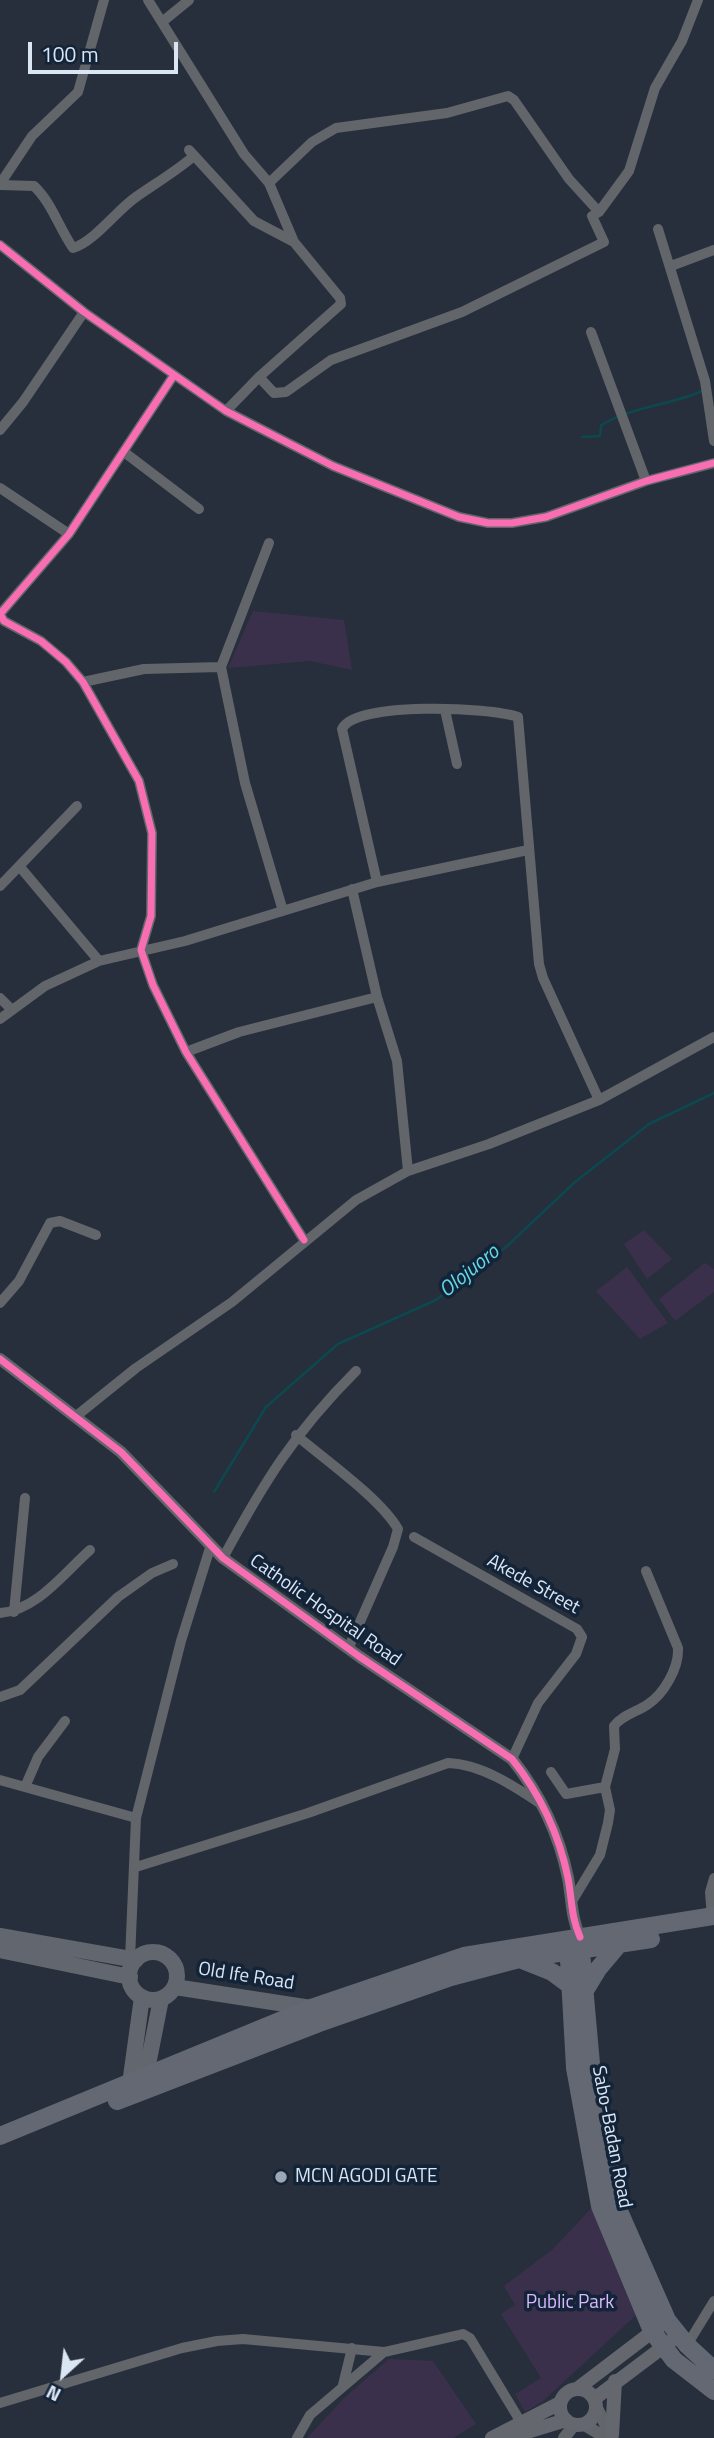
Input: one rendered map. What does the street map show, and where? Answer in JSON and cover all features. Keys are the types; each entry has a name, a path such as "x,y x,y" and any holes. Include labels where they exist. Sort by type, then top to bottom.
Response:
{"highway":[{"path":"0,2147 311,2008 464,1956 713,1921"},
{"path":"0,2136 451,1977 519,1959 574,1940 620,1943 713,1921"},
{"name":"Sabo-Badan Road","path":"574,1940 578,1997 610,2184 618,2209 667,2320 682,2340 714,2370"},
{"path":"519,1959 543,1967 578,1997 620,1943"},
{"name":"Sabo-Badan Road","path":"578,1997 575,2068 597,2193 652,2331 688,2373 714,2391"}],"main road":[{"name":"Old Ife Road","path":"0,1936 133,1959 152,1952 169,1958 176,1969 174,1987 160,1998"},
{"path":"0,1950 130,1977"},
{"path":"133,1959 130,1977 133,1989 142,1997 160,1998 137,2087"},
{"name":"Old Ife Road","path":"174,1987 311,2008"},
{"path":"137,2087 142,1997"},
{"path":"492,2438 560,2403 564,2395 577,2389 667,2320"},
{"path":"506,2438 547,2432 594,2414 595,2401 615,2381 663,2347 682,2340"},
{"path":"610,2437 615,2381"},
{"path":"577,2389 587,2391 595,2401"},
{"path":"560,2403 574,2423"}],"street":[{"path":"0,184 32,136 78,92 104,0"},
{"path":"148,0 244,153 269,183 293,242 336,291 341,303 259,377 226,411"},
{"path":"162,22 189,0"},
{"path":"259,377 274,393 286,392 331,360 461,312 604,242 592,216 599,212 629,171 655,88 682,41 698,0"},
{"path":"269,183 312,142 336,128 447,113 508,96 514,100 569,179 599,212"},
{"path":"0,184 34,186 47,198 58,226 73,248 83,246 118,212 167,179 191,153 254,221 293,242"},
{"path":"658,229 705,381 714,441"},
{"path":"0,245 84,312 226,411 345,471 449,513 488,523 512,523 546,517 646,481 714,463"},
{"path":"671,266 714,250"},
{"path":"0,430 23,402 84,312"},
{"path":"591,332 646,481"},
{"path":"174,375 69,534 0,614 4,621 55,651 83,682 139,781 152,834 151,916 141,950 153,985 186,1052 304,1240"},
{"path":"124,452 199,509"},
{"path":"0,488 69,534"},
{"path":"269,543 221,667 245,783 283,911"},
{"path":"83,682 144,669 221,667"},
{"path":"377,882 342,729 355,716 385,710 445,710 518,717 528,850 543,978 599,1100"},
{"path":"445,710 457,764"},
{"path":"0,886 77,807"},
{"path":"0,1019 45,986 99,961 185,941 377,882 528,850"},
{"path":"20,867 99,961"},
{"path":"352,889 377,997 401,1083 408,1171"},
{"path":"186,1052 239,1032 377,997"},
{"path":"0,998 12,1010"},
{"path":"75,1417 136,1368 232,1302 304,1240 356,1200 408,1171 489,1144 599,1100 714,1037"},
{"path":"0,1303 19,1281 50,1223 60,1221 96,1235"},
{"name":"Catholic Hospital Road","path":"0,1359 145,1474 210,1548 348,1649 512,1759 541,1804 563,1853 574,1940"},
{"path":"223,1558 263,1485 296,1436 356,1371"},
{"path":"296,1436 393,1520 398,1529 393,1547 348,1649"},
{"path":"14,1612 25,1498"},
{"name":"Akede Street","path":"414,1538 577,1629 582,1637 576,1654 538,1703 512,1759"},
{"path":"133,1959 136,1818 181,1641 210,1548"},
{"path":"0,1613 14,1612 30,1604 90,1550"},
{"path":"0,1697 20,1690 118,1597 152,1573 173,1564"},
{"path":"571,1903 600,1855 610,1810 605,1787 615,1749 617,1723 650,1703 675,1671 679,1659 678,1648 646,1571"},
{"path":"25,1787 38,1757 65,1720"},
{"path":"135,1867 308,1813 448,1763 466,1765 494,1776 541,1804"},
{"path":"551,1772 566,1794 605,1787"},
{"path":"0,1780 136,1818"},
{"path":"713,1921 710,1892 714,1878"},
{"path":"682,2340 714,2301"},
{"path":"0,2403 182,2348 217,2341 243,2339 384,2352 463,2334 470,2338 522,2424"},
{"path":"343,2385 352,2348"},
{"path":"297,2438 310,2415 384,2352"},
{"path":"595,2401 610,2437"},
{"path":"564,2438 574,2423 610,2437"}],"green space":[{"path":"253,611 344,620 352,670 310,661 228,668"},
{"path":"644,1230 672,1259 647,1279 624,1244"},
{"path":"705,1263 714,1269 714,1292 675,1321 659,1299"},
{"path":"627,1267 668,1323 640,1339 596,1291"},
{"name":"Public Park","path":"602,2197 648,2304 543,2401 525,2412 515,2394 541,2378 501,2314 515,2305 504,2286 553,2249"},
{"path":"389,2359 433,2361 476,2424 453,2438 307,2438 344,2398"}],"waterway":[{"path":"625,414 702,391"},
{"path":"582,437 600,436 601,425 619,416"},
{"name":"Olojuoro","path":"214,1492 266,1407 338,1344 436,1300 506,1247 575,1182 649,1124 714,1093"}],"cycle path":[{"path":"0,245 84,312 226,411 333,466 459,517 488,523 512,523 546,517 646,481 714,463"},
{"path":"174,375 69,534 0,614 4,621 41,641 66,662 83,682 139,781 152,833 151,916 141,950 153,985 186,1052 304,1240"},
{"path":"0,1359 121,1452 223,1558 360,1657 512,1759 540,1800 554,1830 568,1878 573,1915 580,1937"}],"place":[{"name":"MCN AGODI GATE","path":"281,2177"}]}
